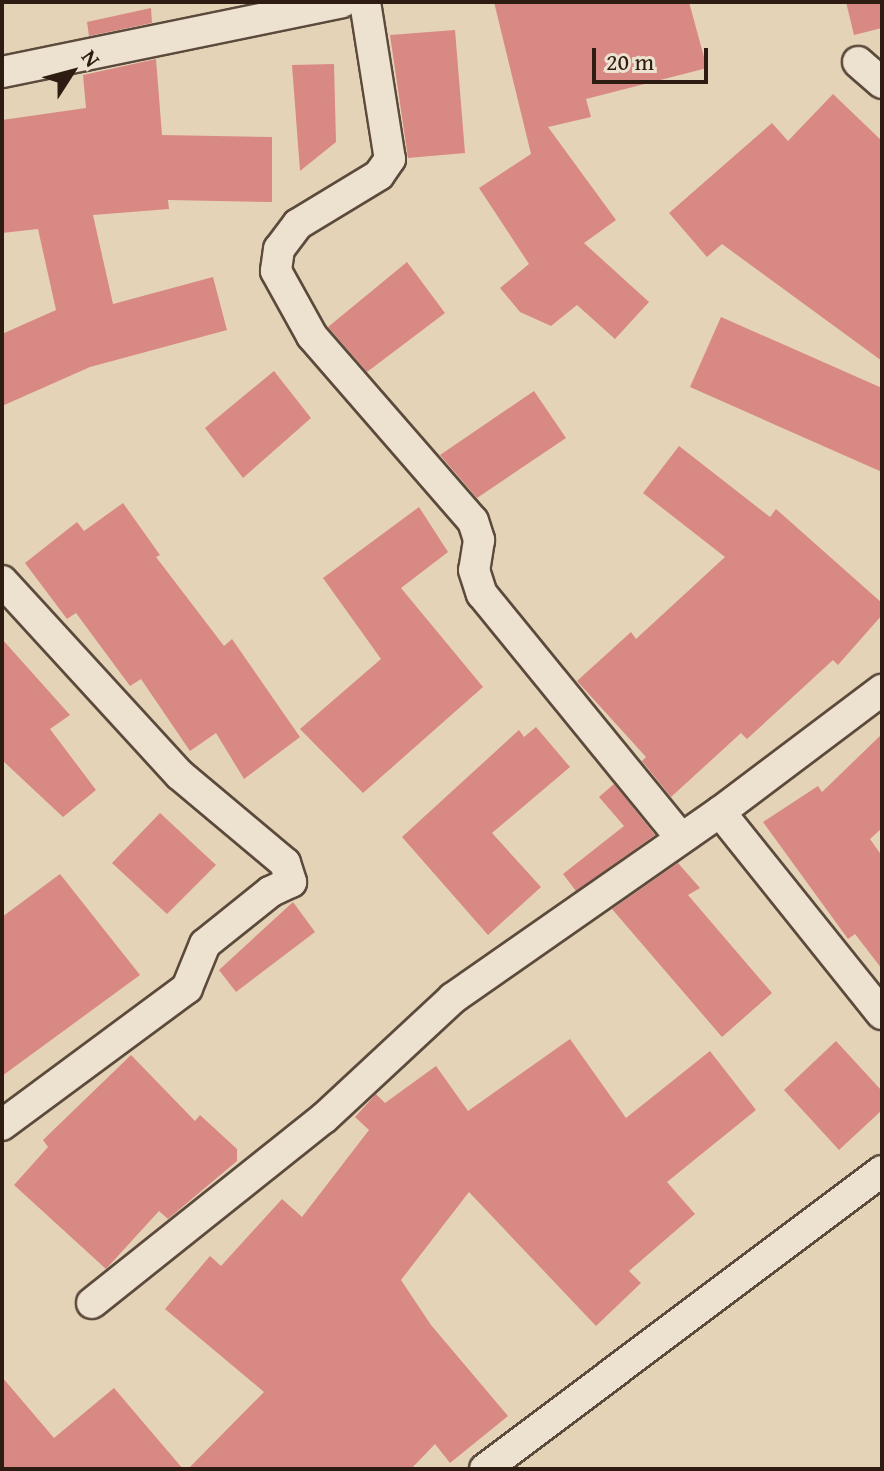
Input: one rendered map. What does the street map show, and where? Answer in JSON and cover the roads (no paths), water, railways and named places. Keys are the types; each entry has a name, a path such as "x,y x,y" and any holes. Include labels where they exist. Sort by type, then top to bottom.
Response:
{"street":[{"path":"2,72 342,2"},
{"path":"365,2 390,159 379,175 298,224 279,249 276,271 312,336 473,521 479,540 474,570 482,594 681,838"},
{"path":"858,62 882,83"},
{"path":"2,1125 187,988 205,944 270,892 291,882 285,863 180,775 8,601"},
{"path":"92,1303 324,1118 453,998 720,812 882,690"},
{"path":"720,812 882,1014"},
{"path":"485,1469 882,1171"}]}
